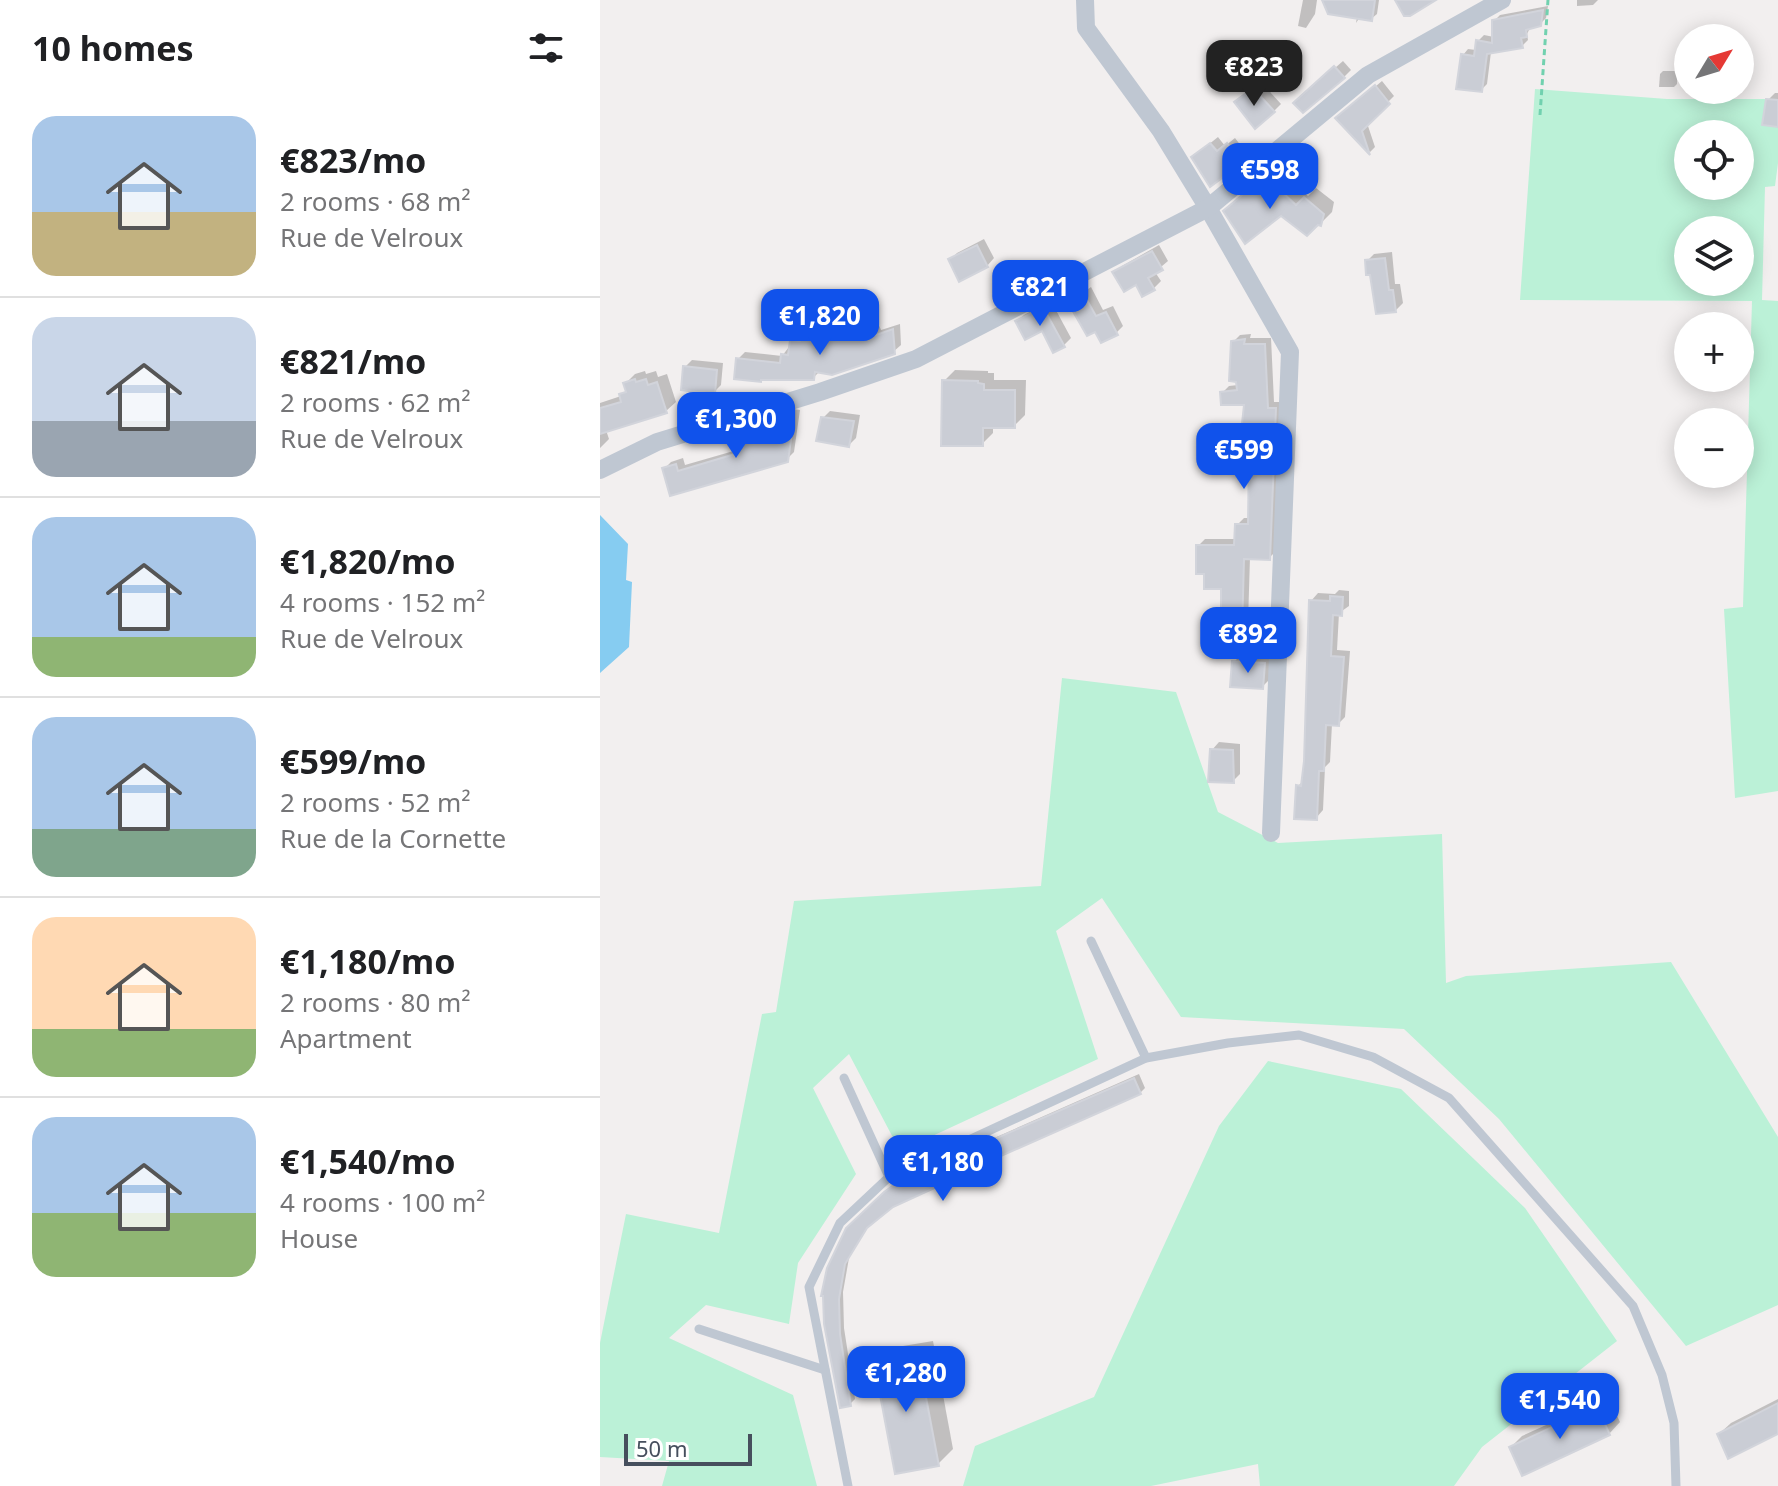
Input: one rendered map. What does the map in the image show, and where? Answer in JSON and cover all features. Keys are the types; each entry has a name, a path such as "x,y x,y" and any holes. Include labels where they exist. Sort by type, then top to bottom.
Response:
{"street":[{"path":"1085,0 1086,28 1161,131 1290,352 1271,833"},
{"path":"600,470 657,442 916,359 1208,208 1368,75 1502,0"}],"lane":[{"path":"1091,941 1146,1058"},
{"path":"848,1486 809,1287 840,1223 889,1177 1146,1058 1228,1043 1299,1035 1373,1057 1449,1098 1633,1306 1662,1375 1674,1423 1676,1486"},
{"path":"844,1078 889,1177"},
{"path":"699,1329 825,1370"}],"path":[{"path":"1540,115 1548,0"}],"green space":[{"path":"1535,89 1674,99 1674,104 1754,104 1754,99 1778,99 1775,186 1765,187 1762,300 1778,301 1778,791 1735,798 1724,609 1743,607 1746,488 1754,488 1754,408 1749,408 1749,392 1754,392 1752,301 1520,300"},
{"path":"1062,678 1176,692 1218,812 1278,843 1442,834 1446,983 1466,976 1671,962 1778,1137 1778,1305 1686,1346 1499,1119 1404,1029 1181,1017 1102,898 1056,931 1098,1059 900,1151 849,1054 813,1088 856,1174 798,1263 789,1324 706,1305 669,1338 793,1395 817,1486 662,1486 669,1461 600,1457 600,1343 626,1214 719,1233 762,1014 776,1012 794,901 1041,886"},
{"path":"1268,1061 1401,1089 1525,1208 1617,1341 1482,1447 1454,1486 1260,1486 1258,1464 1151,1486 963,1486 975,1446 1094,1397 1219,1126"}],"water":[{"path":"600,515 628,544 626,580 632,582 629,647 600,673"}],"building":[{"path":"1322,0 1375,0 1372,21 1328,14"},
{"path":"1395,0 1436,0 1410,16 1404,16"},
{"path":"1543,10 1541,26 1526,30 1527,37 1521,38 1523,48 1487,54 1482,92 1456,89 1461,54 1474,56 1476,40 1492,43 1492,20"},
{"path":"1334,66 1345,78 1303,113 1293,103"},
{"path":"1375,85 1390,104 1362,131 1370,155 1335,118"},
{"path":"1253,88 1275,112 1255,129 1234,102"},
{"path":"1766,99 1778,100 1778,127 1762,125"},
{"path":"1210,143 1217,151 1227,143 1242,163 1210,187 1191,157"},
{"path":"1265,176 1296,205 1304,197 1324,214 1321,226 1318,225 1307,236 1281,216 1245,244 1223,211"},
{"path":"977,245 988,267 959,282 948,259"},
{"path":"1152,251 1163,270 1148,278 1155,290 1142,297 1136,285 1124,292 1112,272"},
{"path":"1385,258 1389,290 1393,290 1396,312 1376,314 1365,260"},
{"path":"1083,293 1096,316 1106,312 1118,335 1101,343 1095,332 1087,336 1067,301"},
{"path":"1043,307 1065,347 1053,353 1042,331 1025,340 1015,321"},
{"path":"869,324 873,336 893,329 895,354 832,375 815,372 814,380 761,382 734,379 736,358 780,363 781,354 788,355 790,340 825,340"},
{"path":"1245,339 1244,344 1265,344 1268,408 1276,408 1270,560 1244,559 1242,632 1238,643 1210,641 1211,617 1221,617 1221,589 1204,589 1204,574 1196,574 1196,545 1234,545 1235,524 1248,524 1249,452 1239,451 1244,405 1221,405 1220,392 1237,390 1236,382 1229,381 1231,341"},
{"path":"683,366 717,370 715,394 681,390"},
{"path":"635,379 636,382 646,379 648,385 657,382 667,413 600,434 600,408 621,402 619,394 626,392 623,383"},
{"path":"942,380 978,381 984,384 984,390 1015,390 1015,428 983,428 983,446 941,446"},
{"path":"785,415 794,417 788,462 670,496 662,468 676,464 678,471 735,454 734,446 767,437 770,420"},
{"path":"821,417 854,421 849,447 816,441"},
{"path":"1330,596 1343,597 1342,616 1333,615 1331,656 1344,657 1339,726 1326,725 1324,771 1319,771 1317,820 1294,819 1296,785 1301,786 1304,761 1309,600 1330,601"},
{"path":"1232,661 1265,663 1263,689 1230,687"},
{"path":"1210,749 1233,750 1234,783 1208,782"},
{"path":"1134,1078 1141,1094 940,1183 893,1207 867,1228 845,1264 839,1299 840,1334 851,1406 840,1408 821,1296 827,1268 846,1228 901,1180"},
{"path":"918,1355 939,1466 895,1474 874,1363"},
{"path":"1778,1403 1778,1434 1728,1459 1717,1434"},
{"path":"1597,1406 1610,1435 1522,1476 1509,1447"}]}
